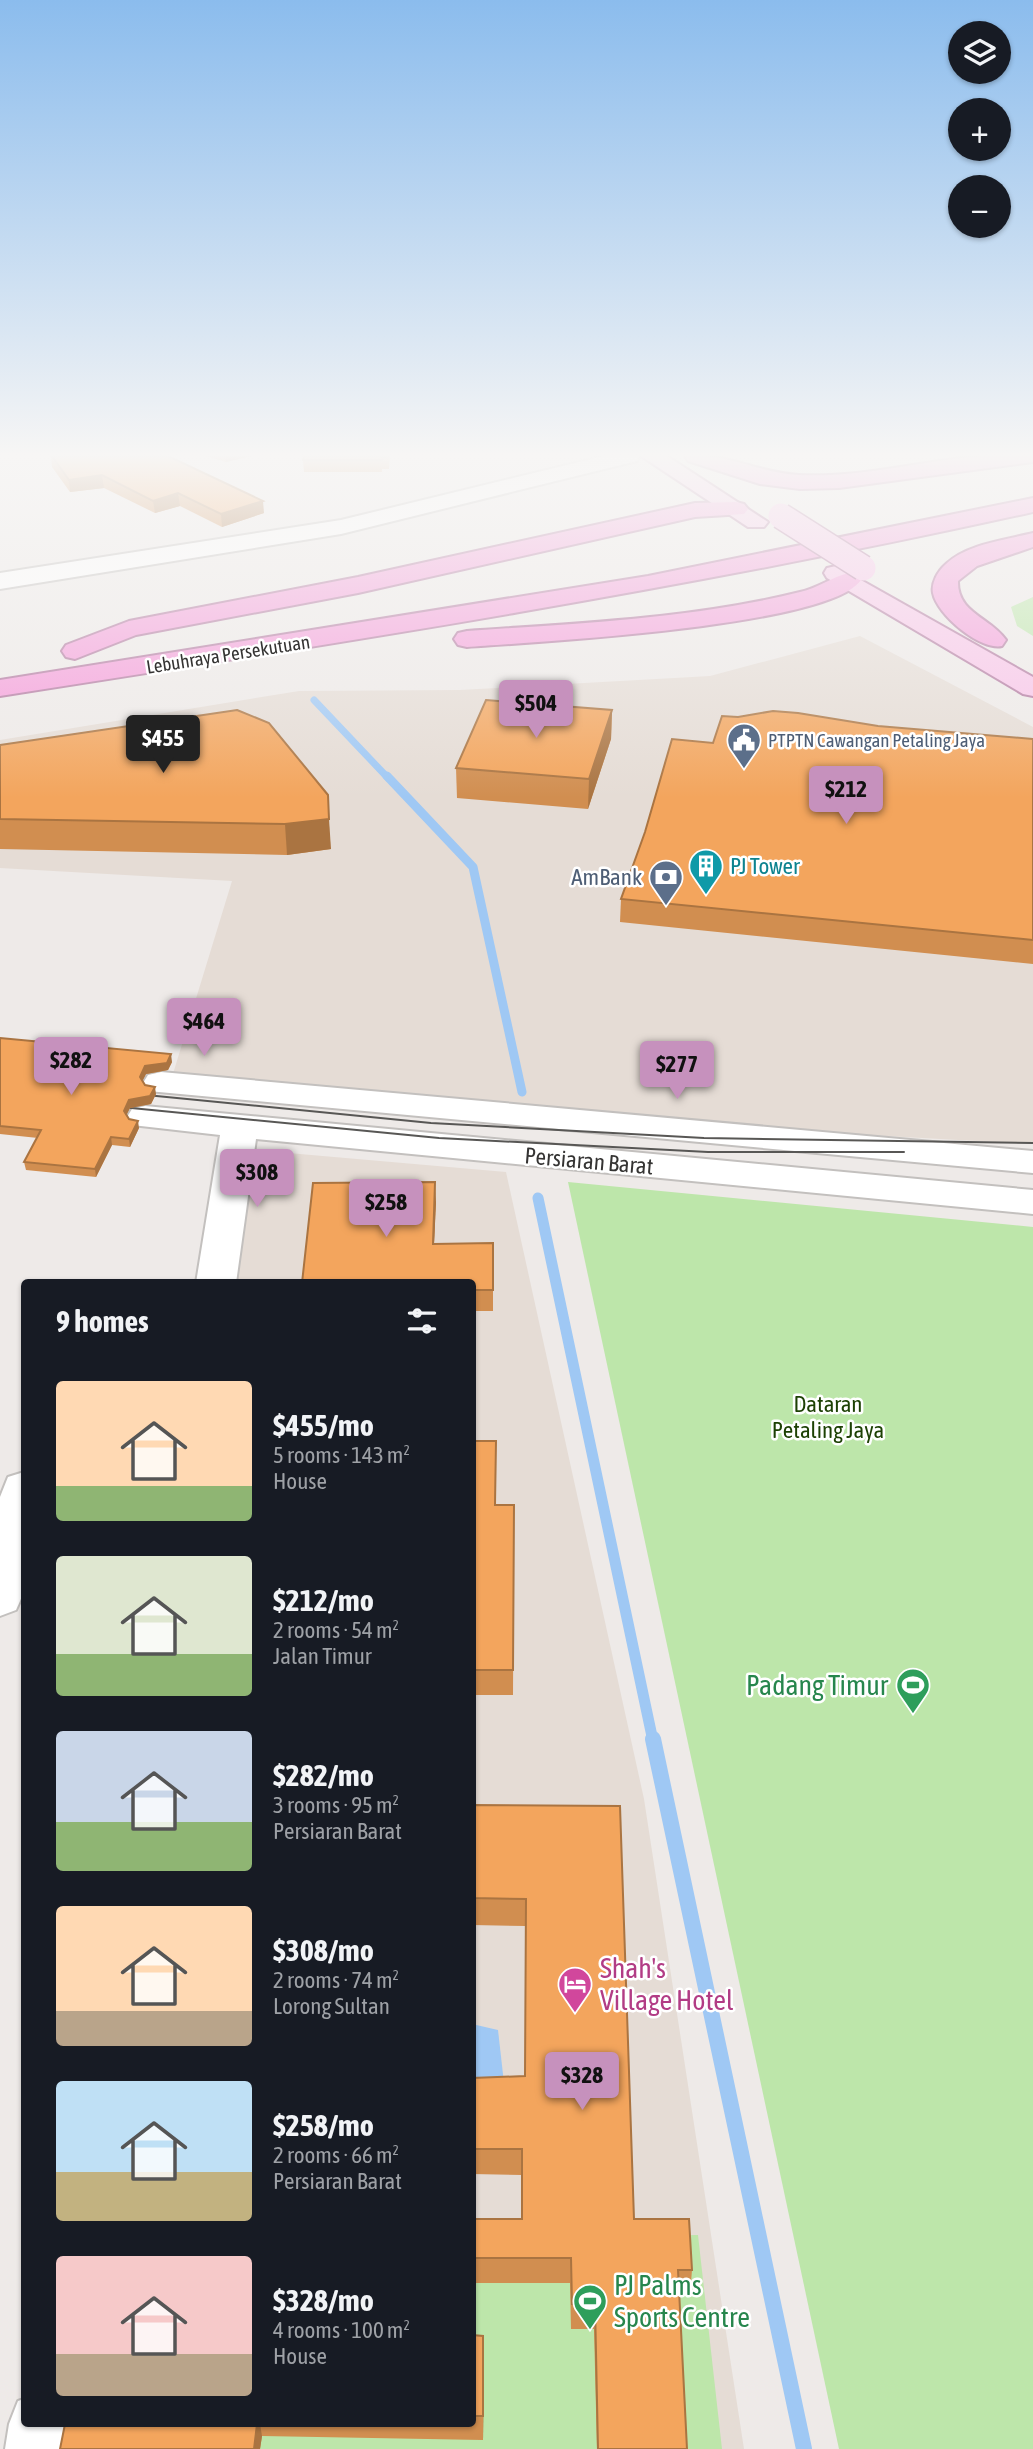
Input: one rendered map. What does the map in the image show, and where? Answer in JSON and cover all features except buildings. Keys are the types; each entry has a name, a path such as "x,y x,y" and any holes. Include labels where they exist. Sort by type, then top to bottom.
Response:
{"highway":[{"path":"75,651 129,629 420,570"},
{"name":"Lebuhraya Persekutuan","path":"0,663 609,570"},
{"name":"Lebuhraya Persekutuan","path":"0,688 395,629 727,570"},
{"path":"954,570 947,579 946,591 954,609 993,640"},
{"path":"97,673 723,615 835,590 850,573"}],"main road":[{"path":"845,570 1033,688"},
{"path":"847,570 993,640 1033,664"}],"street":[{"path":"0,582 73,570"},
{"name":"Persiaran Barat","path":"162,1083 1033,1162"},
{"name":"Persiaran Barat","path":"145,1117 1033,1202"},
{"path":"217,1279 240,1126"},
{"path":"0,1598 21,1502"},
{"path":"37,2449 41,2427"}],"shaded area":[{"path":"860,636 1033,727 1033,1144 776,1130 172,1077 232,881 0,868 0,740 299,691 460,690 710,676"},
{"path":"243,1149 506,1172 644,1799 744,2449 56,2449 59,2427 476,2427 476,1279 225,1279"}],"green space":[{"path":"1033,597 1033,636 1017,626 1011,607"},
{"name":"Dataran Petaling Jaya","path":"568,1182 1033,1227 1033,2449 839,2449"},
{"name":"PJ Palms Sports Centre","path":"698,2235 722,2449 63,2449 66,2427 476,2427 476,2238"}],"water":[{"path":"476,2025 498,2030 504,2083 476,2081"}],"waterway":[{"path":"314,700 388,778"},
{"path":"387,776 473,867 522,1092"},
{"path":"538,1198 653,1741"},
{"path":"653,1739 804,2449"}],"tram line":[{"path":"136,1094 431,1123 704,1138 1033,1143"},
{"path":"111,1106 439,1138 708,1152 904,1152"}],"place":[{"name":"PTPTN Cawangan Petaling Jaya","path":"744,770"},
{"name":"PJ Tower","path":"706,896"},
{"name":"AmBank","path":"666,907"},
{"name":"Padang Timur","path":"913,1715"},
{"name":"Shah's Village Hotel","path":"575,2014"},
{"name":"PJ Palms Sports Centre","path":"590,2331"}]}
